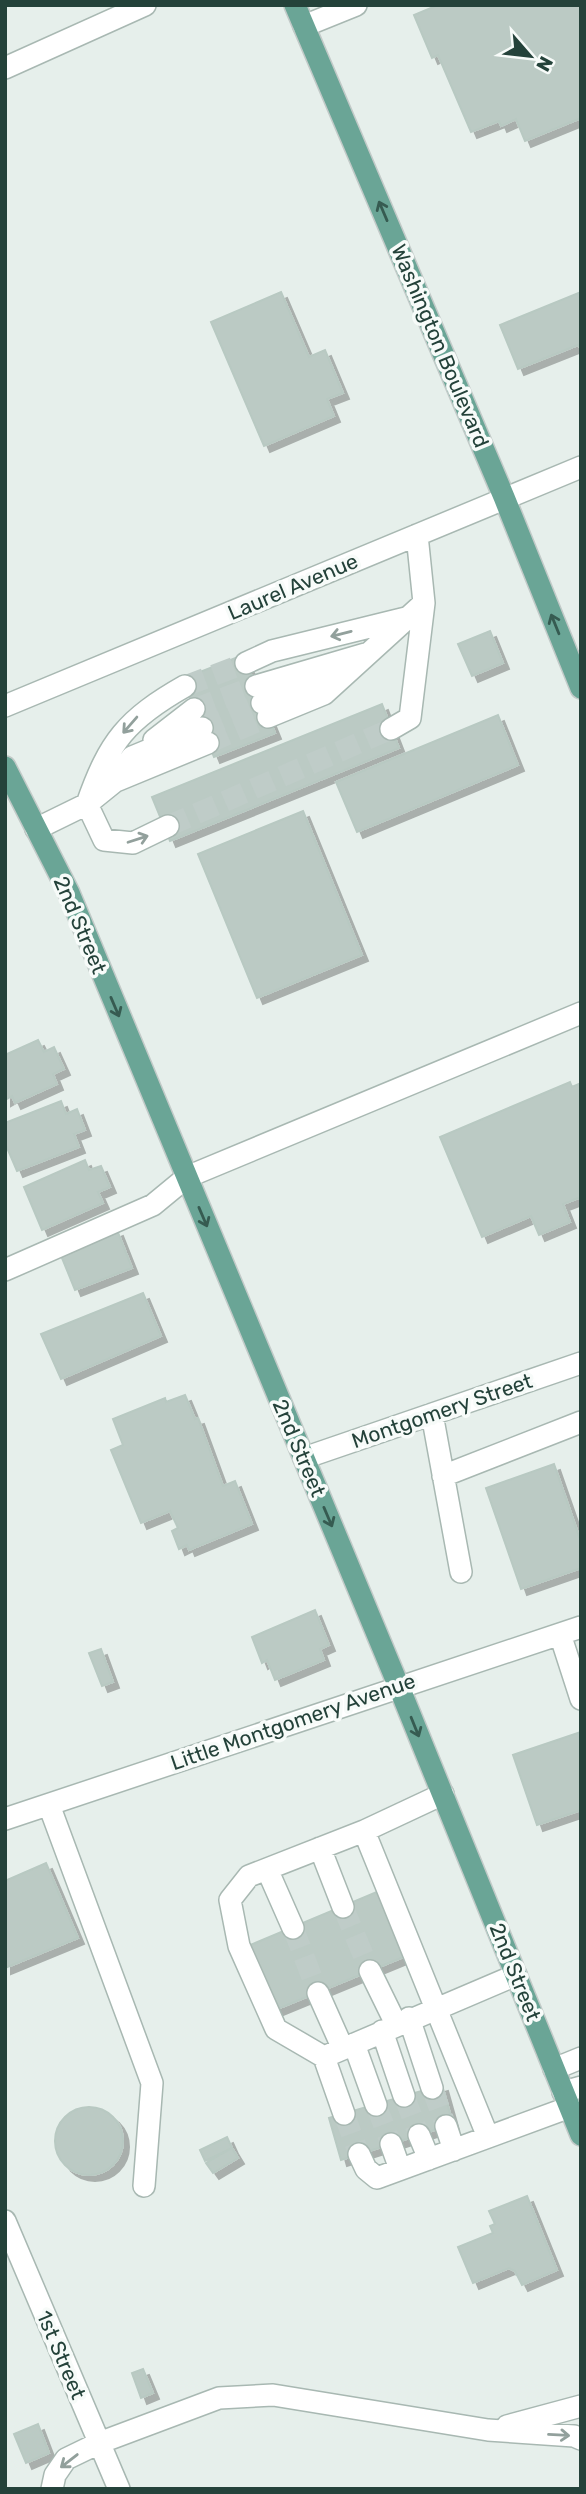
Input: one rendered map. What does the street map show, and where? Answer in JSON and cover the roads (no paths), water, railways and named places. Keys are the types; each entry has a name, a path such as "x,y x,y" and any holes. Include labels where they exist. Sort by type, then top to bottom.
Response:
{"main road":[{"name":"Washington Boulevard","path":"295,5 504,497 581,688"},
{"name":"2nd Street","path":"5,766 69,893 399,1687 554,2069 571,2095 581,2135"}],"street":[{"path":"5,68 145,5"},
{"path":"304,26 356,5"},
{"name":"Laurel Avenue","path":"5,706 581,467"},
{"path":"391,729 410,718 424,603 417,535"},
{"path":"364,658 262,702 324,694 364,658 408,618 424,603"},
{"path":"246,663 272,651 408,618"},
{"path":"167,826 133,843 104,840 87,804 99,771 126,728 145,709 185,685"},
{"path":"36,829 87,804 113,783 201,727 132,758 113,783"},
{"path":"5,1270 153,1205 187,1177 581,1013"},
{"name":"Montgomery Street","path":"304,1458 581,1363"},
{"path":"432,1414 461,1572"},
{"path":"443,1476 579,1429"},
{"path":"571,1631 581,1699"},
{"name":"Little Montgomery Avenue","path":"5,1819 571,1631"},
{"path":"443,1794 364,1831 249,1876 230,1900 239,1946 276,2029 340,2050 516,1975"},
{"path":"49,1805 152,2083 144,2186"},
{"path":"364,1831 488,2137"},
{"path":"320,1848 343,1908"},
{"path":"267,1869 293,1928"},
{"path":"370,1971 396,2025 432,2088"},
{"path":"318,1993 340,2050 376,2105"},
{"path":"396,2025 404,2096"},
{"path":"340,2050 344,2114"},
{"path":"554,2069 581,2058"},
{"path":"359,2154 366,2169 377,2178 488,2137 571,2095"},
{"path":"446,2126 454,2150"},
{"path":"419,2135 429,2159"},
{"path":"391,2144 400,2169"},
{"name":"1st Street","path":"5,2221 119,2489"},
{"path":"52,2489 55,2475 66,2459 219,2398 273,2395 488,2430 574,2436 581,2439"},
{"path":"488,2430 578,2411"}],"tunnel":[{"path":"185,686 246,663"},
{"path":"194,709 256,686"},
{"path":"202,728 262,703"},
{"path":"208,743 268,717"},
{"path":"168,826 391,729"},
{"path":"343,1907 370,1971"},
{"path":"293,1928 318,1993"},
{"path":"432,2088 446,2126"},
{"path":"404,2096 419,2135"},
{"path":"376,2105 391,2144"},
{"path":"344,2114 359,2154"}]}
